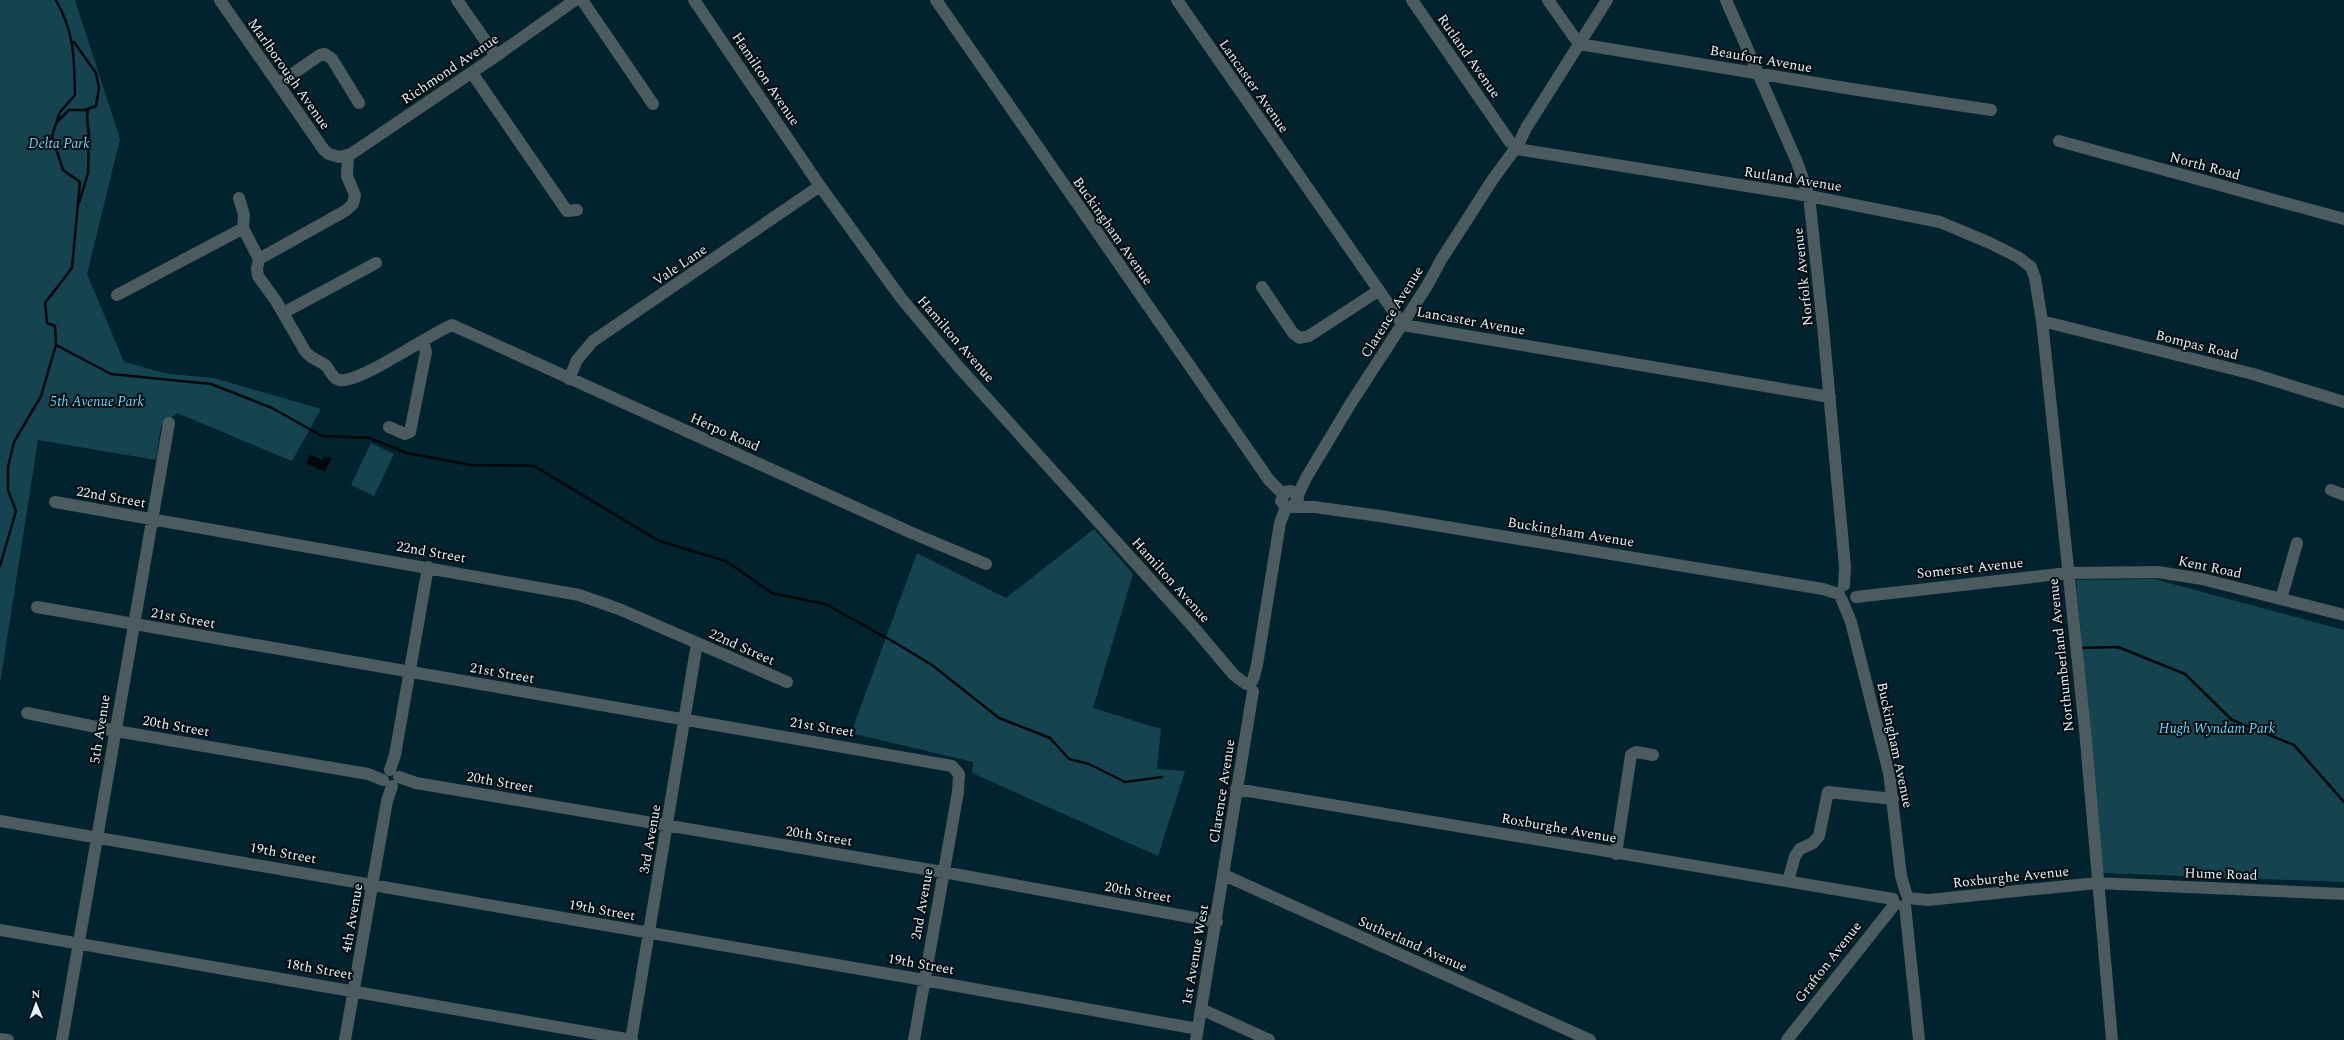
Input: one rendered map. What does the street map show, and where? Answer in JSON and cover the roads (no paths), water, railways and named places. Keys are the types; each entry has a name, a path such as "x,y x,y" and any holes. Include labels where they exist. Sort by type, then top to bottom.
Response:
{"street":[{"name":"Marlborough Avenue","path":"220,0 324,150 329,154 344,156"},
{"path":"457,0 496,56"},
{"name":"Richmond Avenue","path":"344,156 472,73 575,0"},
{"path":"582,0 653,104"},
{"name":"Hamilton Avenue","path":"694,0 820,186 882,274 919,320 1230,669 1251,685"},
{"name":"Buckingham Avenue","path":"936,0 1267,478 1290,498 1314,507 1847,592 1850,622 1884,752 1893,799 1901,876 1901,899 1906,920 1919,1040"},
{"name":"Lancaster Avenue","path":"1177,0 1378,291 1403,324 1830,397"},
{"name":"Rutland Avenue","path":"1412,0 1502,130 1515,143 1540,152 1809,196 1940,222 1995,245 2018,257 2031,268"},
{"path":"1548,0 1579,44"},
{"name":"Clarence Avenue","path":"1224,875 1236,789 1250,712 1251,685 1257,665 1280,523 1290,498 1306,478 1504,163 1515,143 1607,0"},
{"name":"Norfolk Avenue","path":"1726,0 1800,170 1809,196 1830,397 1847,592"},
{"name":"Beaufort Avenue","path":"1579,44 1991,110"},
{"path":"278,84 320,55 325,54 332,59 359,103"},
{"path":"472,73 567,211 577,210"},
{"name":"North Road","path":"2059,141 2344,219"},
{"path":"259,259 345,211 354,204 355,195 347,176 344,156"},
{"name":"Vale Lane","path":"569,379 577,360 593,341 820,186"},
{"path":"238,198 244,215 243,230 259,259 257,269 258,276 308,354 325,365 339,380 349,380 363,374 422,341 426,352 410,432 405,434 389,427"},
{"path":"117,295 243,230"},
{"path":"283,313 376,263"},
{"name":"Northumberland Avenue","path":"2031,268 2036,278 2042,321 2085,730 2097,883 2112,1040"},
{"path":"1262,287 1293,333 1300,338 1309,336 1378,291"},
{"name":"Bompas Road","path":"2042,321 2253,374 2344,402"},
{"name":"Herpo Road","path":"422,341 452,325 912,533 986,564"},
{"name":"5th Avenue","path":"62,1040 169,423"},
{"path":"2331,490 2344,494"},
{"name":"22nd Street","path":"55,502 428,567 588,597 787,682"},
{"path":"2281,599 2297,543"},
{"name":"4th Avenue","path":"345,1040 373,884 408,673 428,567"},
{"name":"Kent Road","path":"2068,573 2158,572 2180,575 2344,615"},
{"name":"Somerset Avenue","path":"1847,592 1876,593 2068,573"},
{"name":"21st Street","path":"37,607 408,673 947,764 957,770 959,774"},
{"name":"3rd Avenue","path":"631,1040 648,933 668,826 697,643"},
{"name":"20th Street","path":"27,713 116,731 943,872 1217,922"},
{"path":"1616,854 1631,755 1636,752 1654,755"},
{"name":"2nd Avenue","path":"914,1040 959,774"},
{"name":"Roxburghe Avenue","path":"1236,789 1463,826 1616,854 1901,899 1928,900 2097,883"},
{"path":"1788,881 1795,856 1800,850 1814,843 1819,836 1828,792 1893,799"},
{"name":"19th Street","path":"0,821 97,836 924,980 1197,1035"},
{"name":"1st Avenue West","path":"1197,1035 1224,875"},
{"name":"Sutherland Avenue","path":"1224,875 1590,1040"},
{"name":"Hume Road","path":"2097,883 2344,894"},
{"name":"Grafton Avenue","path":"1787,1040 1901,899"},
{"name":"18th Street","path":"0,930 354,990 631,1040"},
{"path":"1201,1009 1269,1040"},
{"path":"0,1039 8,1040"}],"waterway":[{"path":"0,566 16,511 8,490 8,467 14,442 41,396 56,345 55,326 47,323 45,303 72,268 80,182 63,170 52,136 60,112 75,95 74,57 67,24 56,0"},
{"path":"57,122 69,110 85,110 96,106 99,88 96,73 74,42"},
{"path":"79,203 88,173 88,109"},
{"path":"56,345 111,374 211,384 272,408 322,436 369,438 407,453 471,465 534,466 659,541 726,561 772,593 825,604 932,665 999,718 1050,738 1069,759 1089,764 1125,782 1162,777"},
{"path":"2079,648 2118,647 2185,674 2232,720 2294,745 2344,802"}],"park label":[{"name":"Delta Park","path":"59,143"},
{"name":"5th Avenue Park","path":"97,401"},
{"name":"Hugh Wyndam Park","path":"2217,728"}]}
